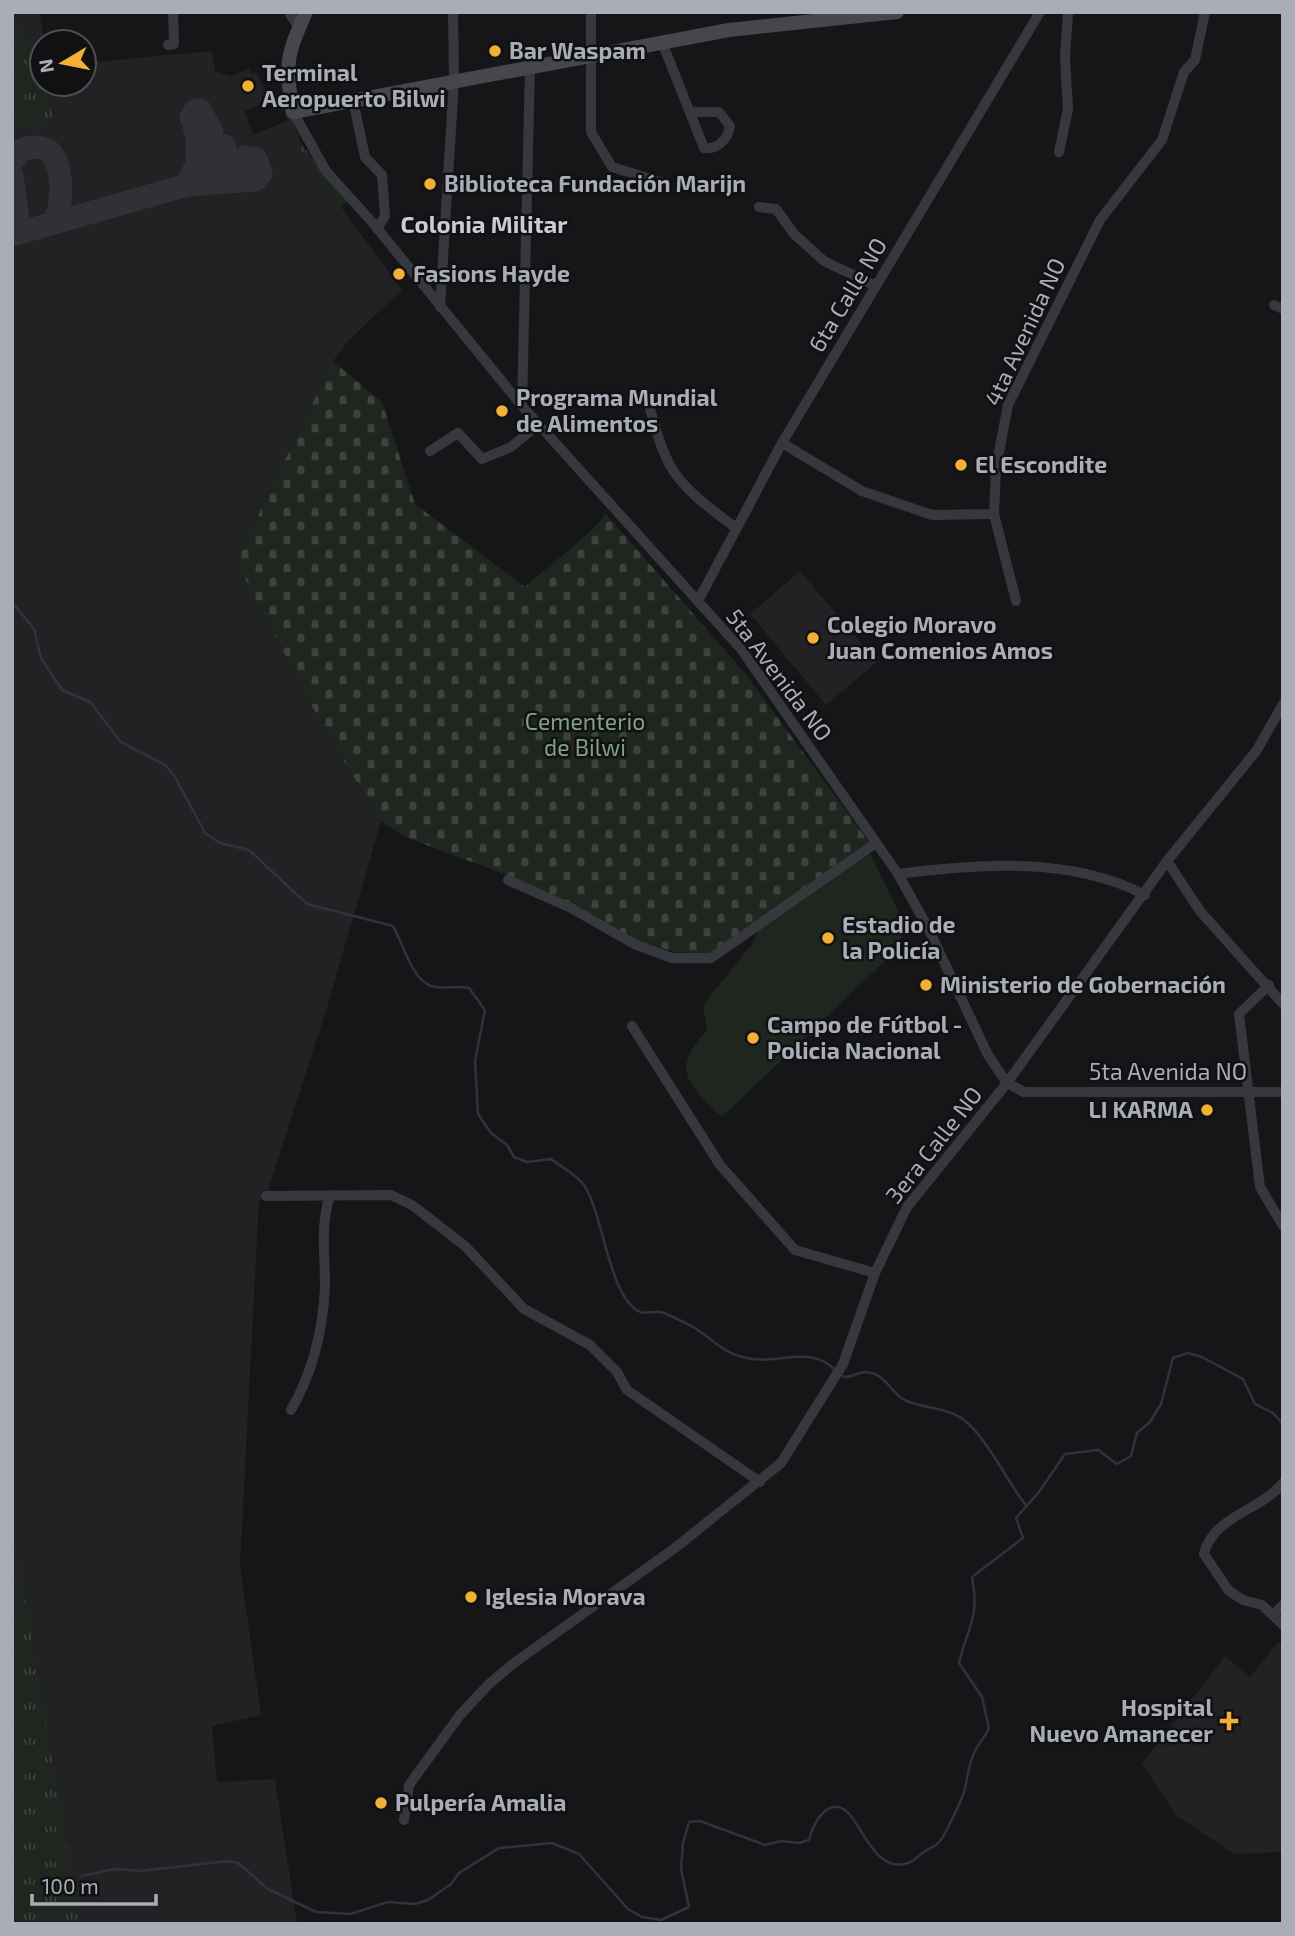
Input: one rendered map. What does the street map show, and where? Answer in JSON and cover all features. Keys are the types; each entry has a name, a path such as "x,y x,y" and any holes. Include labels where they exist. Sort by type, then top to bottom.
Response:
{"street":[{"path":"167,45 174,44 173,12"},
{"path":"289,12 299,28"},
{"path":"306,12 289,48 293,112 729,30 897,12"},
{"path":"440,307 454,80 453,12"},
{"path":"591,12 591,132 612,167 664,183"},
{"name":"6ta Calle NO","path":"698,601 782,443 1040,12"},
{"path":"1059,152 1068,109 1065,58 1069,12"},
{"name":"4ta Avenida NO","path":"1016,601 995,514 996,468 1008,405 1100,220 1163,140 1184,72 1195,60 1205,12"},
{"path":"662,42 704,148 714,148 728,135 730,126 719,112 690,112"},
{"path":"522,406 530,66"},
{"path":"353,100 365,157 382,174 385,216 377,229"},
{"name":"5ta Avenida NO","path":"293,112 326,171 522,406 741,649 898,874 927,926 963,1008 1007,1083 1024,1092 1283,1092"},
{"path":"759,206 776,209 794,233 824,261 876,286"},
{"path":"646,393 667,465 689,493 736,528"},
{"path":"430,451 458,433 482,459 511,447 538,424"},
{"path":"782,443 862,491 932,515 995,514"},
{"name":"3era Calle NO","path":"404,1820 409,1785 460,1715 511,1665 676,1548 781,1463 843,1364 875,1273 906,1207 1007,1083 1167,861 1257,750 1283,704"},
{"path":"508,880 571,908 634,944 672,958 710,958 876,843"},
{"path":"1167,861 1200,911 1269,985 1283,1004"},
{"path":"898,874 984,865 1021,867 1093,876 1122,883 1145,895"},
{"path":"1269,985 1239,1014 1260,1187 1283,1227"},
{"path":"632,1026 720,1165 795,1250 875,1273"},
{"path":"291,1410 308,1381 317,1351 325,1287 322,1226 330,1195"},
{"path":"265,1196 391,1195 412,1205 465,1246 524,1308 590,1345 617,1372 627,1391 760,1482"},
{"path":"1283,1483 1218,1529 1207,1543 1204,1554 1229,1591 1243,1600 1262,1605 1283,1625"},
{"path":"1273,1615 1283,1605"}],"shaded area":[{"path":"12,12 39,12 42,28 28,28 28,98 98,98 98,62 212,51 215,71 231,76 249,69 251,74 257,72 266,95 261,97 263,103 245,111 253,135 289,120 298,148 402,290 350,339 333,361 236,561 322,725 381,821 326,1011 266,1196 259,1200 240,1565 261,1715 212,1726 217,1782 275,1779 297,1924 12,1924"},
{"name":"Colegio Moravo Juan Comenios Amos","path":"800,571 877,662 826,705 750,614"},
{"name":"Hospital Nuevo Amanecer","path":"1278,1642 1283,1646 1283,1852 1234,1854 1176,1815 1142,1764 1225,1656 1250,1677"}],"green space":[{"path":"12,13 28,41 28,98 49,98 53,121 12,129"},
{"path":"282,105 288,108 301,144 347,202 341,207 298,148"},
{"name":"Cementerio de Bilwi","path":"333,361 382,402 415,504 525,587 577,543 606,514 744,672 869,842 709,954 675,952 637,940 512,877 405,837 381,821 322,725 236,561"},
{"path":"870,853 909,933 882,951 887,959 722,1117 700,1096 688,1076 686,1067 695,1044 707,1030 703,1005 753,943 760,927"},
{"path":"12,1524 80,1924 14,1924"}],"waterway":[{"path":"12,602 34,629 41,658 62,690 90,702 121,742 165,765 174,775 205,833 220,843 249,850 307,904 393,926 413,969 424,982 440,988 469,988 485,1010 475,1061 478,1114 491,1133 507,1145 514,1157 527,1162 551,1159 581,1181 591,1199 613,1271 628,1302 638,1311 661,1312 682,1321 727,1351 743,1357 763,1360 815,1358 834,1369"},
{"path":"81,1876 115,1869 140,1871 228,1861 238,1863 268,1889 316,1912 350,1914 388,1902 415,1904 428,1900 451,1884 459,1873 499,1848 552,1843 579,1854 628,1909 642,1917 661,1920 689,1907 681,1869 683,1843 689,1822 700,1821 765,1845 781,1841 799,1843 809,1840 814,1825 824,1812 837,1807 844,1809 851,1816 879,1856 895,1864 909,1863 940,1841 964,1792 973,1756 989,1728 982,1697 959,1663 974,1612 972,1577 1023,1538 1016,1518 1039,1492 1065,1454 1098,1450 1117,1464 1131,1456 1137,1433 1150,1422 1161,1404 1173,1358 1188,1353 1202,1357 1243,1379 1255,1404 1273,1413 1283,1424"},
{"path":"839,1374 845,1377 863,1372 873,1374 885,1381 903,1399 950,1412 966,1421 985,1443 1025,1504"}],"taxiway":[{"path":"197,165 197,135 191,117 195,111 200,110 212,132 187,185 255,180 261,173 256,159 245,157 226,181"},
{"path":"12,235 187,185 228,156 224,146 214,146 210,166"},
{"path":"12,161 23,149 34,147 47,150 55,158 61,187 54,222"},
{"path":"12,175 18,219 12,231"}],"place":[{"name":"Bar Waspam","path":"495,51"},
{"name":"Terminal Aeropuerto Bilwi","path":"248,86"},
{"name":"Biblioteca Fundación Marijn","path":"430,184"},
{"name":"Fasions Hayde","path":"399,274"},
{"name":"Programa Mundial de Alimentos","path":"502,411"},
{"name":"El Escondite","path":"961,465"},
{"name":"Colegio Moravo Juan Comenios Amos","path":"813,638"},
{"name":"Estadio de la Policía","path":"828,938"},
{"name":"Ministerio de Gobernación","path":"926,985"},
{"name":"Campo de Fútbol - Policia Nacional","path":"753,1038"},
{"name":"LI KARMA","path":"1207,1110"},
{"name":"Iglesia Morava","path":"471,1597"},
{"name":"Hospital Nuevo Amanecer","path":"1229,1721"},
{"name":"Pulpería Amalia","path":"381,1803"}],"district":[{"name":"Colonia Militar","path":"484,225"}]}
